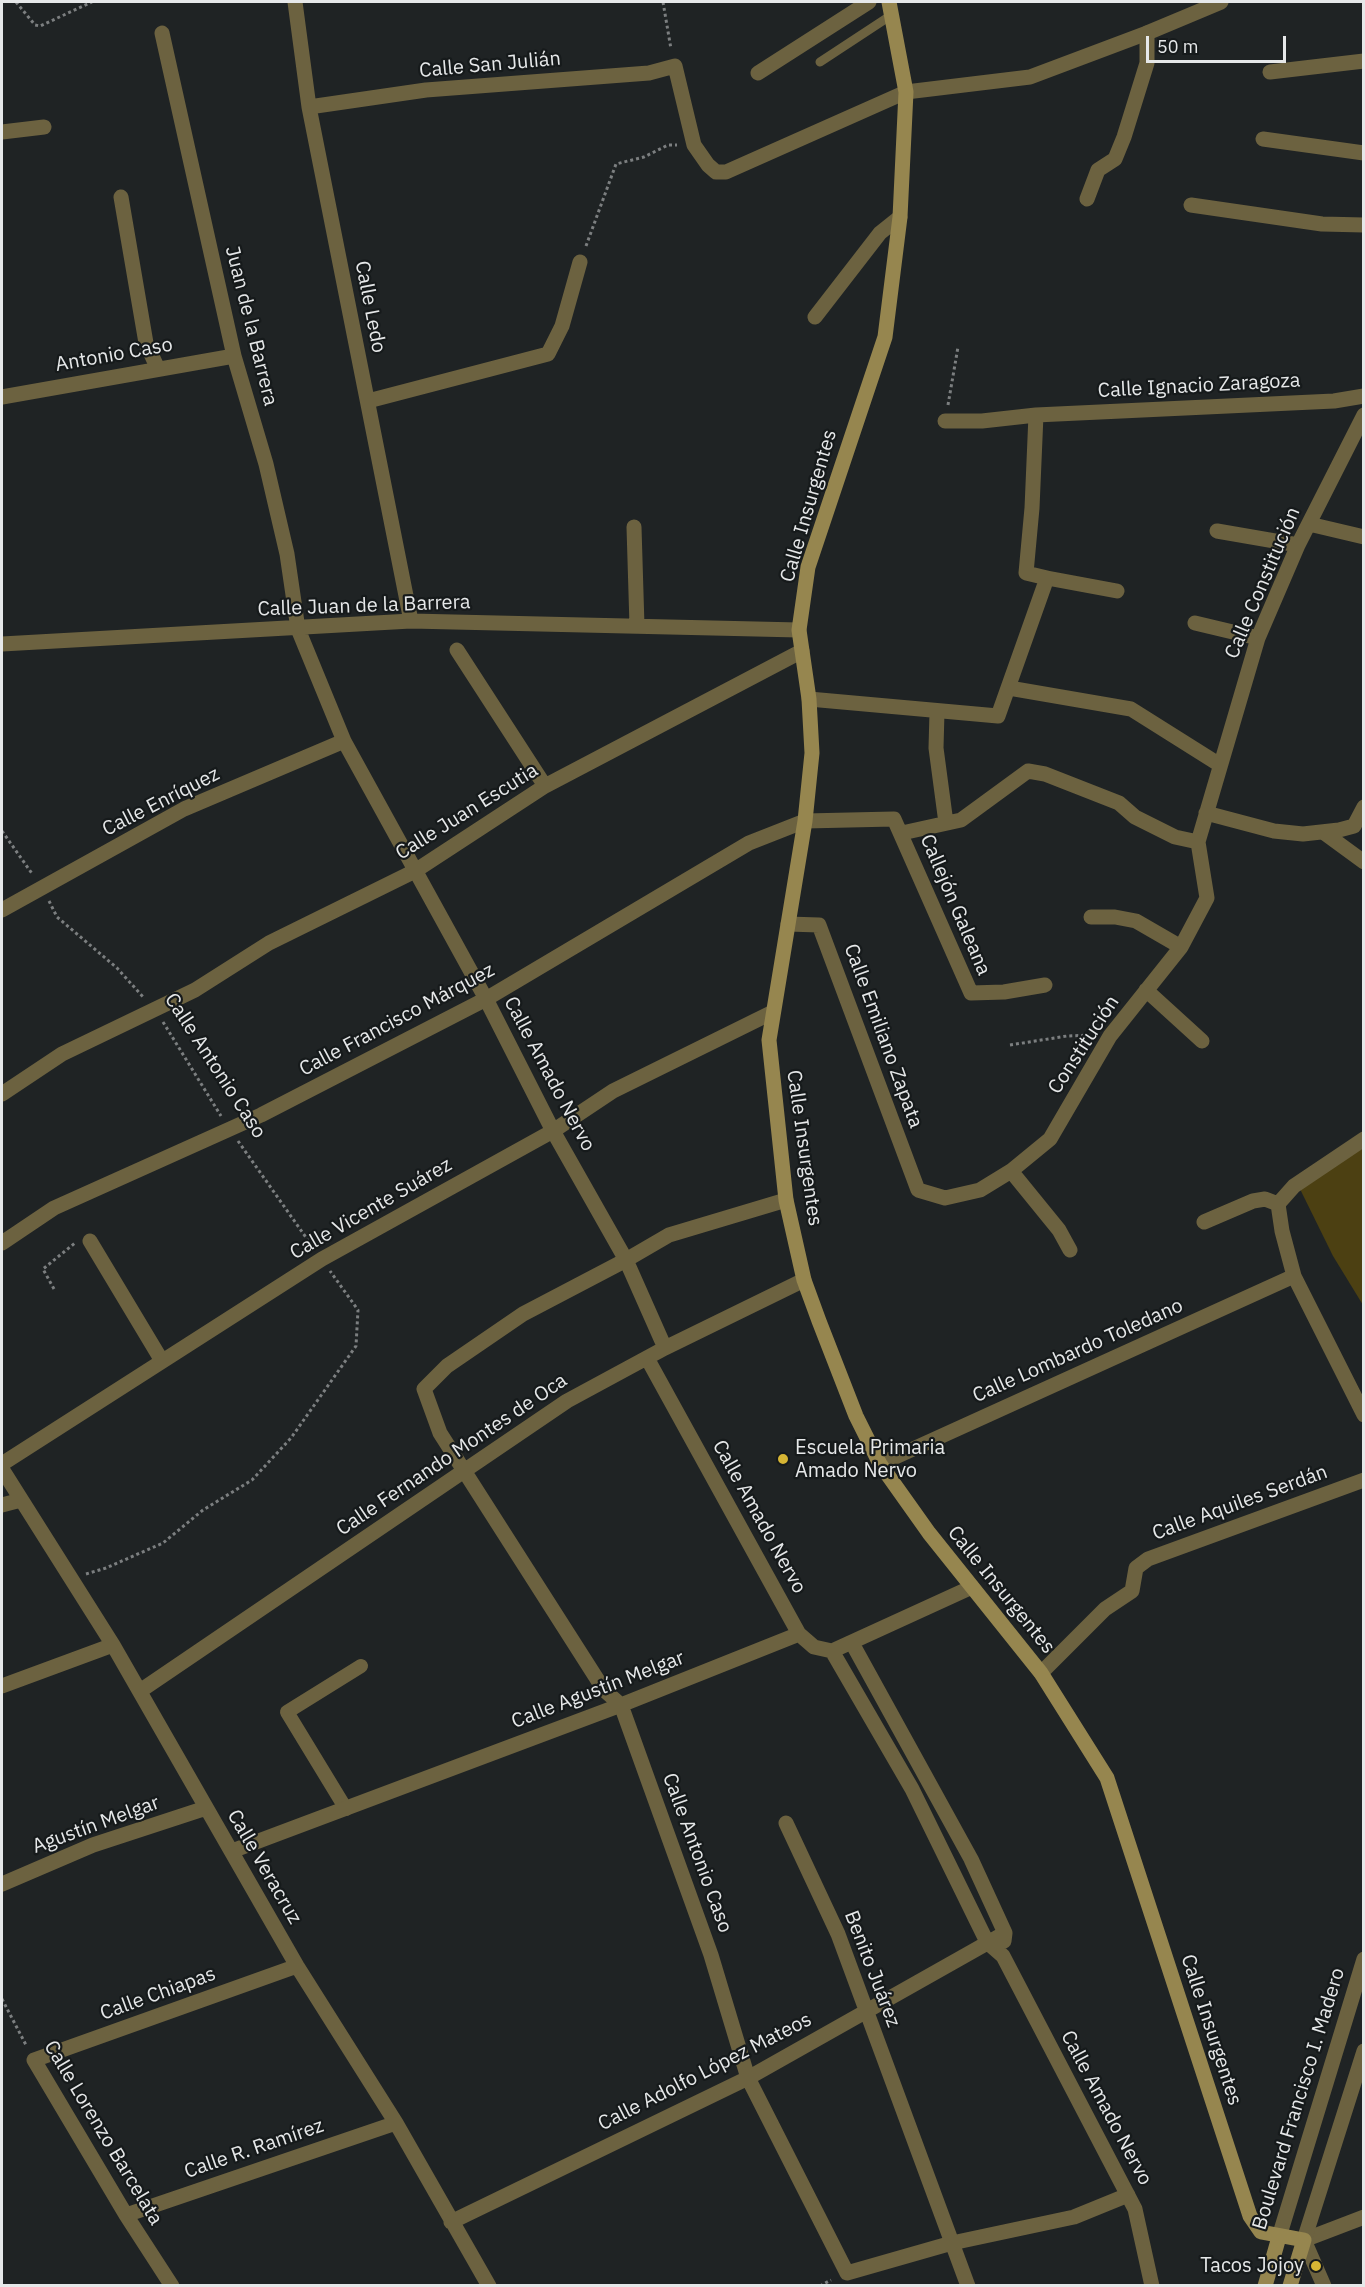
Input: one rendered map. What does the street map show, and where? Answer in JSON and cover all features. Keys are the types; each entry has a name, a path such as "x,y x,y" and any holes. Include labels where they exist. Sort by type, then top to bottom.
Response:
{"main road":[{"name":"Calle Insurgentes","path":"889,9 906,92 900,218 885,337 808,567 799,630 809,699 812,753 805,821 768,1040 786,1200 804,1280 856,1416 880,1464 929,1533 1041,1673 1107,1778 1250,2216 1261,2232 1304,2240"},
{"name":"Boulevard Francisco I. Madero","path":"1265,2286 1279,2237"},
{"path":"1290,2286 1304,2240"}],"street":[{"name":"Calle Ledo","path":"295,2 309,107 411,621"},
{"path":"758,74 869,2"},
{"path":"675,66 694,145 708,165 716,171 726,172 906,92 1029,77 1147,33 1221,2"},
{"name":"Juan de la Barrera","path":"162,33 234,356 269,475 287,554 298,629"},
{"path":"1087,200 1098,170 1115,159 1124,137 1147,63 1147,33"},
{"path":"1270,72 1364,61"},
{"name":"Calle San Julián","path":"309,107 426,90 649,73 675,66"},
{"path":"2,132 44,127"},
{"path":"1263,139 1364,153"},
{"path":"121,196 146,343 158,369"},
{"path":"1191,205 1322,225 1364,225"},
{"path":"814,317 880,233 900,218"},
{"path":"368,401 548,354 562,327 580,261"},
{"name":"Antonio Caso","path":"2,395 234,356"},
{"name":"Calle Ignacio Zaragoza","path":"945,421 982,421 1036,415 1334,401 1364,396"},
{"path":"1036,415 1032,508 1026,573 1117,591"},
{"name":"Calle Constitución","path":"1198,842 1258,638 1298,545 1364,415"},
{"path":"1309,524 1364,537"},
{"path":"634,527 637,626"},
{"path":"1217,531 1298,545"},
{"path":"809,699 998,716 1047,578"},
{"name":"Calle Juan de la Barrera","path":"2,644 411,621 799,630"},
{"path":"1195,623 1258,638"},
{"name":"Calle Amado Nervo","path":"298,629 344,741 486,999 553,1131 626,1260 665,1348"},
{"path":"457,650 544,786"},
{"name":"Calle Juan Escutia","path":"2,1094 62,1054 195,990 269,943 416,871 544,786 802,651"},
{"path":"1009,688 1131,709 1220,765"},
{"path":"805,821 894,819 902,833 946,823 936,748 937,712"},
{"name":"Calle Enríquez","path":"2,910 184,809 344,741"},
{"name":"Callejón Galeana","path":"946,823 961,820 1028,771 1045,774 1119,802 1136,817 1175,837 1198,842"},
{"path":"1206,813 1274,831 1303,834 1354,826 1364,807"},
{"name":"Calle Francisco Márquez","path":"2,1243 54,1208 261,1115 486,999 749,843 805,821"},
{"path":"1323,832 1364,862"},
{"name":"Callejón Galeana","path":"902,833 971,993 1004,992 1045,985"},
{"name":"Constitución","path":"918,1190 945,1198 980,1190 1011,1171 1050,1139 1110,1036 1181,947 1208,898 1198,842"},
{"path":"1091,917 1116,917 1136,921 1181,947"},
{"name":"Calle Emiliano Zapata","path":"788,924 819,925 918,1190"},
{"path":"1146,990 1202,1041"},
{"name":"Calle Vicente Suárez","path":"2,1464 322,1260 553,1131 613,1091 773,1012"},
{"path":"1278,1204 1294,1186 1364,1139"},
{"path":"1011,1171 1059,1230 1070,1250"},
{"path":"1204,1222 1253,1201 1265,1199 1278,1204"},
{"path":"626,1260 669,1235 786,1200"},
{"path":"1278,1204 1282,1231 1294,1276 1364,1415"},
{"path":"90,1240 162,1361"},
{"name":"Calle Antonio Caso","path":"626,1260 523,1314 447,1366 424,1389 440,1433 604,1690 621,1705 711,1955 748,2078 847,2273 952,2243"},
{"name":"Calle Lombardo Toledano","path":"880,1464 1294,1276"},
{"name":"Calle Fernando Montes de Oca","path":"140,1691 567,1401 665,1348 804,1280"},
{"name":"Calle Amado Nervo","path":"647,1358 799,1634"},
{"name":"Calle Veracruz","path":"2,1469 113,1645 297,1966 396,2123 486,2285"},
{"name":"Calle Aquiles Serdán","path":"1041,1673 1105,1609 1132,1591 1136,1568 1148,1559 1364,1480"},
{"path":"2,1505 21,1500"},
{"path":"799,1634 814,1647 831,1651 972,1587"},
{"name":"Calle Agustín Melgar","path":"232,1851 621,1705 799,1634"},
{"path":"852,1643 971,1859 1005,1933 1003,1956"},
{"path":"2,1686 113,1645"},
{"name":"Calle Amado Nervo","path":"831,1651 918,1800 987,1942 1003,1956 1128,2195 1135,2209 1152,2286"},
{"path":"346,1809 287,1712 361,1666"},
{"path":"918,1800 935,1793"},
{"name":"Agustín Melgar","path":"2,1884 93,1845 206,1808"},
{"name":"Benito Juárez","path":"786,1823 838,1934 968,2286"},
{"name":"Calle Adolfo López Mateos","path":"451,2222 748,2078 1005,1933"},
{"name":"Boulevard Francisco I. Madero","path":"1279,2237 1364,1959"},
{"name":"Calle Chiapas","path":"34,2060 297,1966"},
{"path":"1324,2286 1304,2240 1364,2051"},
{"name":"Calle Lorenzo Barcelata","path":"34,2060 126,2215 172,2286"},
{"name":"Calle R. Ramírez","path":"126,2215 396,2123"},
{"path":"952,2243 1074,2217 1128,2195"},
{"path":"1304,2240 1364,2217"}],"lane":[{"path":"820,62 889,9"}],"path":[{"path":"16,2 35,25 40,26 92,2"},
{"path":"663,2 675,66"},
{"path":"580,261 616,164 644,157 668,145 694,145"},
{"path":"945,421 958,347"},
{"name":"Calle Antonio Caso","path":"2,831 43,888 57,917 117,968 154,1010 230,1129 358,1310 356,1346 291,1437 252,1480 203,1510 164,1543 106,1568 72,1578"},
{"path":"1010,1045 1067,1036 1110,1036"},
{"path":"54,1289 43,1269 86,1235 90,1240"},
{"name":"Calle Lorenzo Barcelata","path":"2,1999 34,2060"}],"shaded area":[{"path":"1363,1147 1363,1305 1333,1256 1300,1189"}],"place":[{"name":"Escuela Primaria Amado Nervo","path":"783,1459"},
{"name":"Tacos Jojoy","path":"1316,2266"}]}
